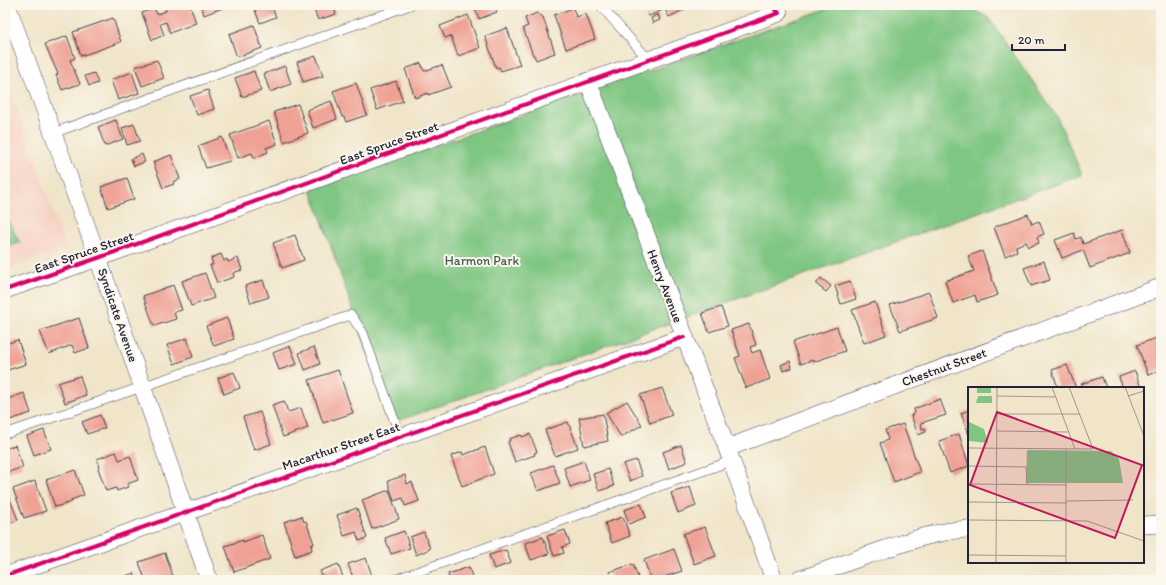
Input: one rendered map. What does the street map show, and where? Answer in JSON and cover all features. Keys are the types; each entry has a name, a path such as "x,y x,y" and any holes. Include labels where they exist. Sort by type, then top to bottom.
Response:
{"street":[{"name":"Syndicate Avenue","path":"12,6 53,133 98,258 209,580"},
{"name":"East Spruce Street","path":"5,290 648,60 776,9"},
{"name":"Henry Avenue","path":"588,81 729,454 774,580"},
{"name":"Chestnut Street","path":"729,454 1161,286"},
{"name":"Macarthur Street East","path":"5,576 185,511 684,337"},
{"path":"1144,524 1161,524"},
{"path":"799,580 899,544 925,537 968,529"}],"lane":[{"path":"53,133 410,5"},
{"path":"600,5 648,60"},
{"path":"5,434 351,315 362,333 400,436"},
{"path":"394,580 729,454"}],"shaded area":[{"path":"5,75 66,248 5,270"}],"green space":[{"name":"Harmon Park","path":"837,5 964,5 989,18 1057,117 1082,175 392,423 311,189"},
{"path":"5,215 20,243 5,248"}],"building":[{"path":"164,5 190,5 196,23 170,33 166,22 160,24 164,35 152,40 142,13 154,8 157,14 166,11"},
{"path":"201,5 230,5 204,15"},
{"path":"253,5 271,5 276,17 260,23"},
{"path":"312,5 333,5 336,14 318,20"},
{"path":"474,5 494,5 497,12 479,19"},
{"path":"643,5 693,5 669,17 665,9 649,16"},
{"path":"573,8 576,17 586,14 595,39 566,49 554,15"},
{"path":"537,13 543,17 555,53 536,60 523,28 528,26 525,18"},
{"path":"658,14 660,20 653,23 651,18"},
{"path":"468,15 480,48 458,56 451,36 445,38 440,26"},
{"path":"113,18 121,42 81,56 73,32"},
{"path":"254,25 262,48 237,57 229,34"},
{"path":"507,28 520,65 501,71 499,67 496,68 485,36"},
{"path":"67,36 75,58 70,60 80,84 62,90 56,75 58,74 45,44"},
{"path":"316,56 323,76 303,82 297,62"},
{"path":"157,60 164,78 142,86 135,67"},
{"path":"421,63 424,71 442,65 451,87 415,98 405,69"},
{"path":"285,66 291,84 270,92 264,74"},
{"path":"254,71 261,91 242,97 235,78"},
{"path":"132,72 139,93 118,100 111,80"},
{"path":"94,73 98,83 89,86 85,76"},
{"path":"396,81 403,101 377,110 370,90"},
{"path":"356,83 367,115 346,122 344,117 342,117 333,91"},
{"path":"208,90 214,109 197,115 190,96"},
{"path":"331,101 337,119 313,128 307,110"},
{"path":"298,104 308,133 284,142 274,112"},
{"path":"116,120 123,139 105,146 98,127"},
{"path":"269,121 277,144 266,148 268,152 254,158 252,153 238,158 230,135"},
{"path":"134,124 140,141 127,145 122,128"},
{"path":"222,137 230,161 206,168 198,146"},
{"path":"142,154 145,162 134,166 131,159"},
{"path":"171,155 180,179 173,182 174,184 163,188 153,162"},
{"path":"127,178 134,199 108,208 101,187"},
{"path":"1028,214 1032,224 1039,221 1044,234 1037,237 1039,243 1028,247 1026,242 1016,246 1017,251 1005,256 994,227"},
{"path":"1122,230 1130,253 1090,268 1083,250 1062,258 1055,240 1074,233 1076,239 1081,237 1083,244"},
{"path":"295,235 304,260 282,268 273,243"},
{"path":"982,251 998,295 977,302 975,295 953,303 945,281 974,271 968,256"},
{"path":"221,254 224,261 227,259 228,262 238,258 242,270 233,273 234,277 217,283 210,265 213,265 211,258"},
{"path":"1044,261 1050,280 1031,286 1024,268"},
{"path":"205,273 214,298 191,306 182,281"},
{"path":"821,278 831,286 826,292 816,284"},
{"path":"263,280 269,297 251,303 245,286"},
{"path":"850,281 856,299 841,304 835,286"},
{"path":"173,285 182,310 174,312 176,319 154,326 143,296"},
{"path":"929,292 938,318 900,331 890,305"},
{"path":"875,302 886,335 864,343 852,310"},
{"path":"721,307 728,326 709,332 702,313"},
{"path":"79,318 89,348 75,353 72,345 49,354 40,331"},
{"path":"227,318 234,339 214,346 206,326"},
{"path":"749,324 756,345 750,347 752,353 760,350 770,379 746,388 735,358 740,356 731,330"},
{"path":"837,327 845,351 813,362 812,360 801,364 793,342"},
{"path":"1159,337 1161,343 1161,370 1148,375 1137,345"},
{"path":"187,338 193,357 174,364 167,345"},
{"path":"18,340 26,364 5,371 5,344"},
{"path":"290,346 297,364 279,370 273,353"},
{"path":"314,347 320,364 305,370 299,353"},
{"path":"790,361 792,368 783,371 781,365"},
{"path":"1067,365 1076,387 1058,387 1052,370"},
{"path":"338,370 353,413 323,423 309,380"},
{"path":"1135,371 1141,387 1123,387 1119,377"},
{"path":"234,372 240,388 224,394 218,378"},
{"path":"80,376 86,395 65,403 58,383"},
{"path":"1102,377 1106,387 1082,387 1081,384"},
{"path":"662,388 672,415 650,423 640,395"},
{"path":"24,393 31,413 7,421 5,416 5,400"},
{"path":"940,399 946,415 921,423 922,429 925,428 926,432 918,435 911,415 915,413 914,409"},
{"path":"284,401 288,412 301,408 308,428 283,437 272,405"},
{"path":"627,401 642,425 621,437 606,413"},
{"path":"968,410 968,432 961,413"},
{"path":"260,412 271,444 254,450 243,417"},
{"path":"603,414 608,441 584,446 579,418"},
{"path":"100,415 105,428 87,434 82,422"},
{"path":"568,422 578,448 555,456 545,430"},
{"path":"903,424 920,472 894,482 880,443 888,440 885,430"},
{"path":"44,430 51,449 34,455 27,436"},
{"path":"530,434 537,452 534,453 535,455 515,462 508,442 510,441 509,439"},
{"path":"959,434 968,466 950,473 939,441"},
{"path":"15,445 23,467 6,473 5,449"},
{"path":"681,445 687,462 669,469 663,452"},
{"path":"485,447 494,474 462,486 451,456 462,452 463,455"},
{"path":"116,452 119,460 130,456 138,480 127,484 128,487 117,491 116,488 106,491 98,468 100,467 97,459"},
{"path":"636,460 642,476 630,481 623,464"},
{"path":"584,461 590,480 570,487 564,468"},
{"path":"553,465 560,483 538,491 531,473"},
{"path":"608,469 614,486 599,491 593,474"},
{"path":"75,470 84,495 71,500 72,502 55,507 46,480"},
{"path":"405,475 407,484 412,482 419,501 405,506 403,498 394,501 388,481"},
{"path":"35,481 46,511 24,518 13,489"},
{"path":"690,487 696,506 678,513 671,493"},
{"path":"389,490 399,519 372,529 362,500"},
{"path":"8,494 18,520 5,525 5,495"},
{"path":"641,504 646,517 629,524 624,510"},
{"path":"357,508 367,538 359,541 356,532 344,536 337,515"},
{"path":"302,516 304,522 306,521 314,544 311,545 312,550 295,556 284,522"},
{"path":"623,517 630,536 612,543 605,523"},
{"path":"705,527 716,556 694,564 683,534"},
{"path":"565,530 570,544 562,547 564,553 554,556 547,536"},
{"path":"404,531 410,548 391,554 385,538"},
{"path":"424,532 430,549 416,555 410,537"},
{"path":"262,535 270,559 234,572 225,546 243,540 243,542"},
{"path":"543,537 549,554 531,560 525,543"},
{"path":"674,549 682,571 651,580 644,560"},
{"path":"506,550 511,563 494,569 489,555"},
{"path":"165,553 173,576 161,580 145,580 139,562"},
{"path":"366,558 372,576 354,580 348,564"},
{"path":"338,564 344,580 324,580 320,571"},
{"path":"633,564 639,580 612,580 609,572"},
{"path":"469,567 473,580 450,580 448,574"},
{"path":"134,573 136,580 115,580"},
{"path":"598,575 599,580 585,580"}],"cycle path":[{"path":"5,290 98,258 779,13 772,5"},
{"path":"5,576 684,337"}]}
